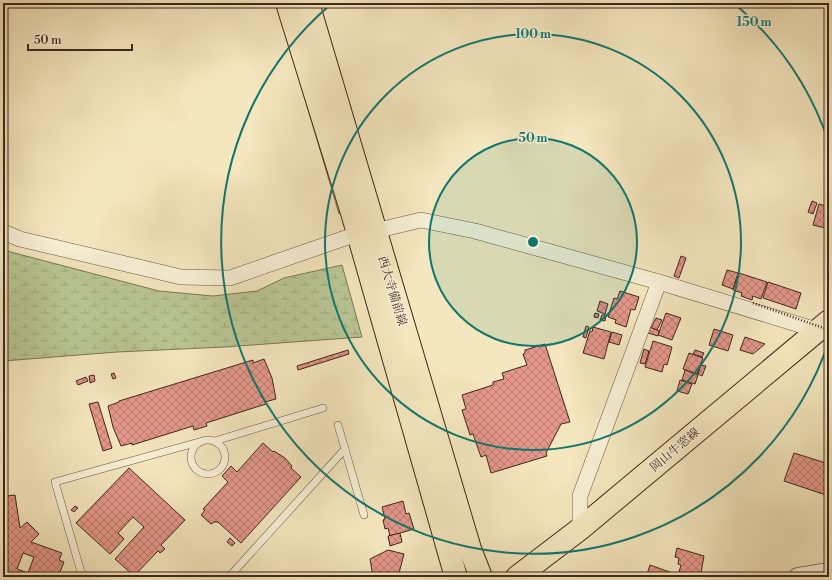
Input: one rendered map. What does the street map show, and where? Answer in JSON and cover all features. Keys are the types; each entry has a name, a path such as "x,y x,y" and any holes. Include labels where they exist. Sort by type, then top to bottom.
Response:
{"main road":[{"name":"西大寺備前線","path":"287,3 366,232 470,548 481,577"},
{"name":"西大寺備前線","path":"308,3 456,577"},
{"name":"岡山牛窓線","path":"517,577 580,529 826,329"}],"street":[{"path":"3,232 20,240 181,277 230,278 366,232 421,220 475,231 826,329"},
{"path":"580,529 580,496 659,282"},
{"path":"798,577 829,572"}],"lane":[{"path":"87,577 82,572 55,482 204,440 215,441 323,408"},
{"path":"338,425 364,515"},
{"path":"199,442 192,450 192,462 198,471 209,474 219,470 225,460 223,449 215,441"},
{"path":"229,577 345,449"}],"path":[{"path":"753,303 826,329"}],"green space":[{"path":"297,72 342,213 339,214"},
{"path":"3,250 159,291 213,296 257,291 284,278 342,265 362,337 225,347 117,352 3,361"}],"building":[{"path":"812,201 817,203 813,214 808,212"},
{"path":"819,204 829,207 829,229 813,225"},
{"path":"681,256 686,258 679,278 674,276"},
{"path":"727,270 738,273 733,289 722,285"},
{"path":"739,273 767,282 761,299 753,296 752,300 741,296 742,293 733,290"},
{"path":"768,282 801,293 796,309 763,298"},
{"path":"620,291 639,297 635,310 631,309 626,327 615,323 616,320 608,317 614,298 617,299"},
{"path":"600,301 608,304 605,314 597,311"},
{"path":"595,313 599,314 598,318 594,317"},
{"path":"666,313 681,318 672,340 658,335"},
{"path":"602,315 606,315 605,321 600,320"},
{"path":"656,318 662,320 657,330 651,328"},
{"path":"586,326 589,327 586,338 583,337"},
{"path":"593,327 611,332 604,359 583,353 590,331 592,332"},
{"path":"650,327 659,331 658,336 648,333"},
{"path":"714,329 733,335 728,351 709,345"},
{"path":"612,332 622,335 619,345 609,342"},
{"path":"745,337 765,344 753,354 740,350"},
{"path":"653,341 672,347 667,365 664,364 662,372 645,367"},
{"path":"545,344 570,422 561,424 546,453 547,456 491,473 486,455 481,457 473,434 470,435 462,410 466,409 462,395 493,385 493,382 504,379 502,373 527,365 523,354 525,353 525,350"},
{"path":"644,349 649,351 645,364 640,363"},
{"path":"348,350 349,354 298,370 297,366"},
{"path":"695,350 704,353 702,357 693,354"},
{"path":"689,353 703,358 697,374 683,369"},
{"path":"264,359 272,378 276,399 265,402 266,404 206,423 207,426 194,430 193,426 132,445 132,443 121,446 113,427 108,406 119,401 253,360 253,363"},
{"path":"701,365 706,366 702,376 698,374"},
{"path":"685,370 698,375 695,384 682,380"},
{"path":"114,373 116,378 113,379 111,374"},
{"path":"94,375 95,381 90,383 89,376"},
{"path":"86,377 88,381 78,385 76,381"},
{"path":"680,380 692,384 688,394 677,391"},
{"path":"98,402 112,448 103,451 89,404"},
{"path":"263,443 273,452 274,451 285,458 292,466 291,468 301,477 241,543 218,522 211,524 201,515 205,510 203,509 228,482 222,476 231,466 237,472"},
{"path":"794,453 829,464 829,496 784,481"},
{"path":"129,468 185,520 161,545 165,549 160,553 158,551 134,576 115,559 144,527 133,517 118,533 124,539 110,554 76,523"},
{"path":"3,490 6,490 7,496 15,495 20,528 27,522 39,534 31,542 62,553 59,560 64,562 58,577 3,577 3,533 6,532 5,521 3,521","holes":["23,553 34,557 28,573 17,569"]},
{"path":"403,501 406,514 409,513 414,529 390,536 388,528 385,529 383,520 385,519 382,507"},
{"path":"75,506 78,508 74,512 71,510"},
{"path":"400,533 402,542 390,546 388,536"},
{"path":"230,538 235,543 232,546 227,542"},
{"path":"677,548 704,556 701,573 697,573 696,577 679,572 681,565 678,564 679,558 675,557"},
{"path":"388,550 404,554 398,577 373,577 370,559"},
{"path":"650,565 675,574 674,577 646,577"}]}
